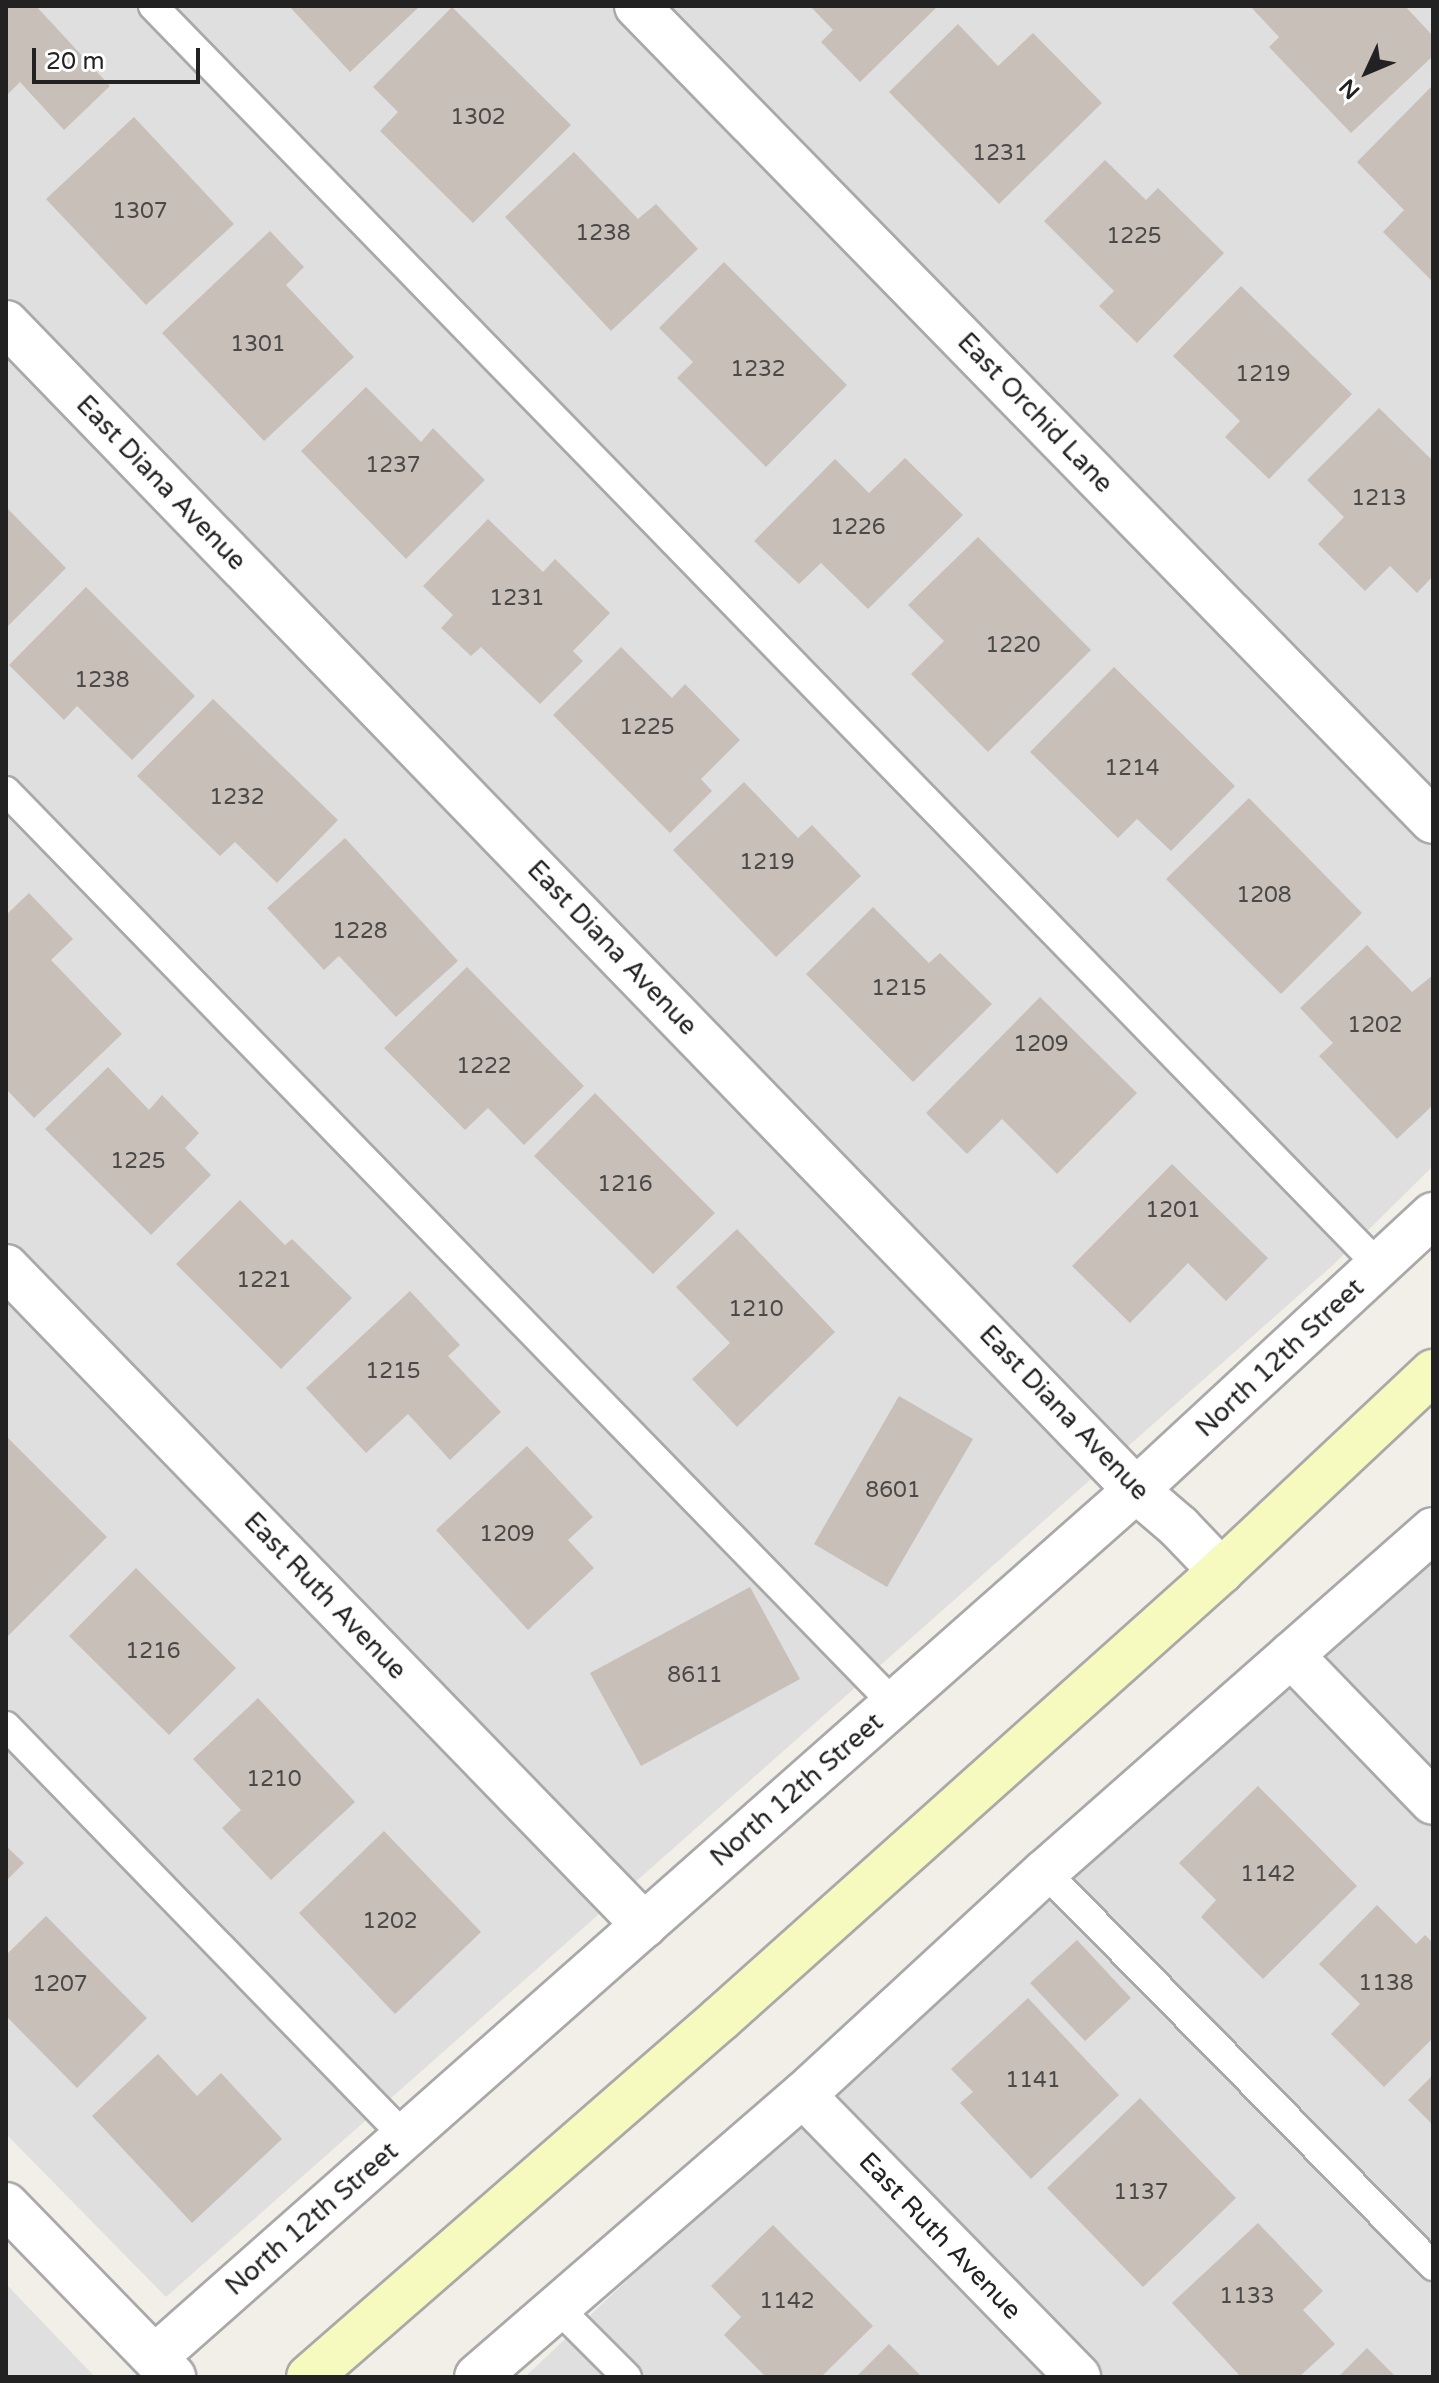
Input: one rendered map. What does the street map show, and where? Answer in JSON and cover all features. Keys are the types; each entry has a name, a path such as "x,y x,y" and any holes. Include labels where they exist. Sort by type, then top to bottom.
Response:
{"street":[{"name":"East Orchid Lane","path":"637,6 1433,821"},
{"name":"East Diana Avenue","path":"6,323 1136,1490 1179,1527 1221,1571"},
{"name":"North 12th Street","path":"164,2367 406,2138 1136,1490 1433,1215"},
{"name":"East Ruth Avenue","path":"6,1267 644,1925"},
{"path":"309,2377 744,1997 1221,1571 1433,1372"},
{"path":"477,2377 803,2095 1045,1872 1433,1530"},
{"path":"1291,1655 1433,1802"},
{"name":"East Ruth Avenue","path":"803,2095 1078,2377"},
{"path":"6,2205 164,2367"}],"lane":[{"path":"153,6 1380,1267"},
{"path":"6,791 894,1704"},
{"path":"6,1726 406,2138"},
{"path":"1045,1872 1433,2266"},
{"path":"556,2306 627,2377"}],"shaded area":[{"path":"6,6 1433,6 1433,1166 1333,1265 166,2297 6,2134"},
{"path":"1433,1517 1433,2377 525,2377"},
{"path":"6,2284 95,2377 6,2377"}],"building":[{"path":"6,6 36,6 110,86 64,130 20,82 6,96"},
{"path":"289,6 420,6 350,72"},
{"path":"810,6 938,6 860,82 821,42 833,30"},
{"path":"1250,6 1405,6 1433,36 1433,56 1351,133 1269,47 1279,37"},
{"path":"452,7 571,125 473,223 380,131 398,112 373,87"},
{"path":"958,24 998,66 1033,33 1102,103 999,204 889,92"},
{"path":"1433,85 1433,282 1383,232 1404,210 1357,162"},
{"path":"134,117 234,224 146,305 46,199"},
{"path":"574,152 638,219 656,204 698,249 611,331 505,217"},
{"path":"1105,160 1146,200 1158,188 1224,253 1137,343 1099,306 1114,291 1044,221"},
{"path":"270,231 304,267 286,285 354,357 264,441 162,333"},
{"path":"724,262 847,385 766,467 677,378 693,362 659,328"},
{"path":"1241,286 1352,394 1269,479 1225,437 1240,421 1173,356"},
{"path":"366,387 421,442 433,428 485,480 406,559 301,451"},
{"path":"1379,408 1433,461 1433,576 1417,593 1390,566 1365,591 1318,544 1344,517 1307,480"},
{"path":"905,458 963,515 868,609 821,563 799,584 754,541 835,459 869,493"},
{"path":"6,507 66,568 6,628"},
{"path":"488,519 543,572 555,559 610,613 573,651 583,661 540,704 481,647 471,656 441,628 453,615 423,586"},
{"path":"978,537 1091,650 988,752 911,674 944,641 908,605"},
{"path":"86,587 195,696 132,760 77,706 64,720 9,665"},
{"path":"621,647 672,698 685,684 740,740 701,779 712,791 670,833 553,715"},
{"path":"1114,667 1235,786 1171,851 1137,819 1118,838 1030,752"},
{"path":"213,699 338,820 277,883 235,842 220,856 137,776"},
{"path":"744,782 798,838 812,825 861,876 776,957 673,850"},
{"path":"1249,798 1362,913 1281,994 1166,879"},
{"path":"345,838 458,961 396,1017 339,956 324,970 267,908"},
{"path":"29,893 73,939 51,960 122,1034 34,1118 6,1089 6,915"},
{"path":"873,907 929,963 940,953 992,1004 913,1082 806,974"},
{"path":"1367,945 1412,992 1433,975 1433,1105 1397,1139 1319,1056 1333,1043 1300,1008"},
{"path":"467,967 584,1086 524,1145 488,1108 465,1130 384,1048"},
{"path":"1040,997 1137,1093 1057,1174 1002,1119 967,1154 926,1113"},
{"path":"108,1067 149,1110 162,1095 199,1133 185,1148 211,1175 151,1235 45,1129"},
{"path":"595,1093 715,1213 653,1274 534,1156"},
{"path":"1172,1164 1268,1258 1226,1301 1188,1263 1130,1323 1072,1266"},
{"path":"240,1200 285,1245 292,1239 352,1298 281,1369 176,1264"},
{"path":"737,1229 835,1332 737,1427 692,1379 730,1343 676,1287"},
{"path":"410,1291 460,1345 448,1356 501,1412 450,1460 408,1414 366,1453 306,1388"},
{"path":"899,1396 973,1439 887,1587 814,1544"},
{"path":"6,1436 107,1537 6,1638"},
{"path":"527,1446 593,1517 568,1540 594,1568 528,1630 436,1530"},
{"path":"136,1568 236,1668 169,1735 69,1636"},
{"path":"750,1587 800,1679 641,1766 590,1673"},
{"path":"258,1698 355,1802 271,1880 222,1828 241,1810 193,1759"},
{"path":"1258,1786 1357,1886 1263,1979 1201,1917 1216,1900 1179,1863"},
{"path":"384,1831 481,1932 395,2014 299,1913"},
{"path":"6,1846 24,1863 6,1881"},
{"path":"1377,1905 1416,1944 1425,1935 1433,1943 1433,2038 1384,2087 1331,2034 1360,2004 1319,1964"},
{"path":"46,1916 147,2018 77,2088 6,2016 6,1955"},
{"path":"1077,1940 1131,1998 1085,2041 1030,1983"},
{"path":"1028,1998 1119,2095 1031,2179 960,2103 973,2092 951,2069"},
{"path":"158,2054 197,2096 221,2073 282,2139 192,2223 92,2116"},
{"path":"1433,2075 1433,2125 1408,2100"},
{"path":"1140,2098 1236,2198 1143,2287 1047,2188"},
{"path":"1258,2223 1323,2291 1303,2310 1335,2344 1299,2377 1241,2377 1172,2303"},
{"path":"773,2225 873,2326 821,2377 766,2377 724,2335 741,2317 711,2286"},
{"path":"889,2344 922,2377 856,2377"},
{"path":"1367,2348 1396,2377 1338,2377"}]}
